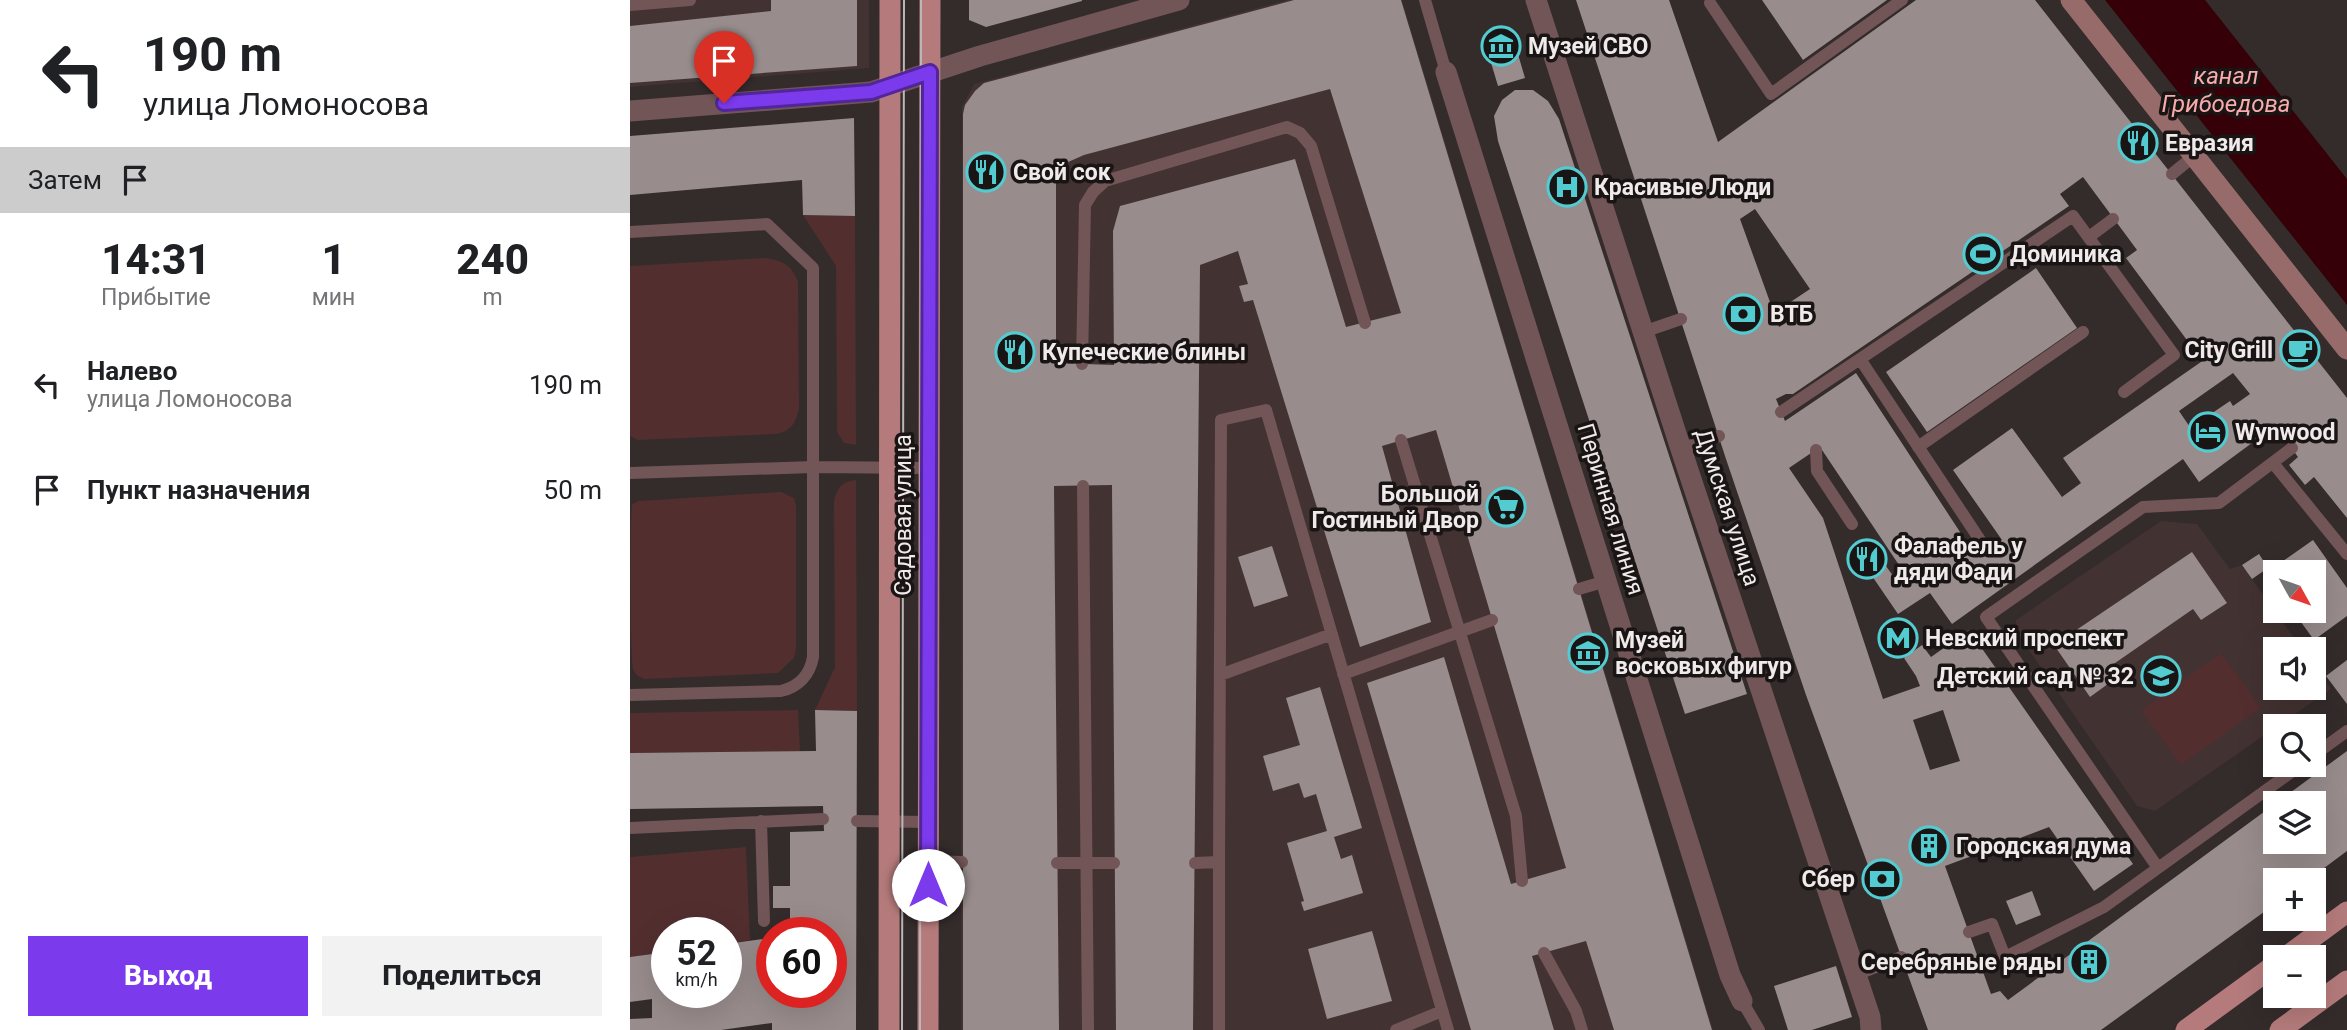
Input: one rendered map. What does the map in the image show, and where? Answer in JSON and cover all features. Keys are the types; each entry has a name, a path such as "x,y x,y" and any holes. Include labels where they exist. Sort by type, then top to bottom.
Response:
{"main road":[{"name":"Садовая улица","path":"889,1030 890,0"},
{"name":"Садовая улица","path":"928,1030 930,0"},
{"path":"2302,945 2347,912"},
{"path":"2186,1030 2263,974"},
{"path":"2280,1030 2347,981"}],"street":[{"path":"630,111 871,92 980,56 1179,0"},
{"name":"Думская улица","path":"1536,0 1681,449 1870,1017 1871,1030"},
{"path":"2071,0 2347,349"},
{"name":"Перинная линия","path":"1446,72 1730,975 1742,1001"}],"lane":[{"path":"630,5 690,0"},
{"name":"Перинная линия","path":"1425,0 1446,72"},
{"path":"1710,3 1770,94 1902,0"},
{"path":"1082,364 1084,205 1093,192 1105,181 1287,127 1300,133 1311,146 1365,323"},
{"path":"2172,174 2194,156"},
{"path":"1788,412 1860,359 2073,216 2174,355 2124,392"},
{"path":"2089,237 2113,219"},
{"path":"630,232 767,224 813,268 811,666 806,676 781,691 630,695"},
{"path":"1643,332 1681,319"},
{"path":"1918,447 2082,332"},
{"path":"1860,359 1979,540"},
{"path":"1219,1030 1221,420 1266,410 1448,1030"},
{"path":"1681,449 1719,436"},
{"path":"1401,440 1516,816 1522,881"},
{"path":"2158,868 1986,617 2143,507 2219,503 2292,448"},
{"path":"1816,450 1817,471 1852,524"},
{"path":"2273,463 2347,554"},
{"path":"630,473 813,467 929,468"},
{"path":"1083,485 1088,1030"},
{"path":"1578,589 1606,580"},
{"path":"1343,674 1492,620"},
{"path":"1220,675 1332,634"},
{"path":"2326,746 2347,731"},
{"path":"1969,932 1992,924 2005,957 2104,907 2284,777"},
{"path":"630,828 823,819"},
{"path":"761,821 764,917"},
{"path":"857,821 928,822"},
{"path":"929,861 962,862"},
{"path":"1195,863 1220,862"},
{"path":"1057,863 1114,863"},
{"path":"1544,953 1576,1011 1582,1030"},
{"path":"1856,975 1901,957"},
{"name":"Перинная линия","path":"1742,1001 1759,1030"},
{"path":"1396,1030 1442,1011"}],"shaded area":[{"path":"630,0 869,0 869,68 630,87"},
{"name":"Большой Гостиный Двор","path":"1287,0 1402,0 1713,1030 961,1030 962,107 974,84"},
{"path":"803,215 855,216 856,445 844,443 837,432 836,266"},
{"path":"766,258 786,265 798,282 799,408 792,426 775,434 638,440 630,436 630,266"},
{"path":"856,480 857,711 815,710 835,667 834,501 841,486"},
{"path":"781,492 794,498 796,506 794,658 778,673 645,679 635,673 631,639 632,504 639,501"},
{"name":"Детский сад № 32","path":"2161,521 2197,524 2230,569 2242,565 2263,594 2263,623 2283,623 2293,637 2263,637 2263,700 2315,700 2295,714 2263,714 2263,736 2155,811 2137,806 2015,630 2016,620"},
{"path":"2221,653 2261,708 2181,765 2141,710"},
{"path":"798,710 800,751 630,753 630,713"},
{"path":"746,847 750,940 742,941 742,917 651,917 651,954 630,957 630,857"}],"water":[{"name":"канал Грибоедова","path":"2105,0 2205,0 2347,179 2347,305"}],"building":[{"path":"771,0 857,0 857,66 630,83 630,26 771,11"},
{"path":"969,0 1082,1 986,27 969,20"},
{"name":"Большой Гостиный Двор","path":"1294,0 1401,0 1712,1030 1614,1030 1586,941 1532,956 1554,1030 1471,1030 1367,683 1444,657 1511,884 1566,868 1436,430 1382,446 1431,622 1360,647 1253,300 1244,302 1239,286 1248,284 1238,251 1200,265 1193,1030 1116,1030 1112,485 1054,486 1059,1030 963,1030 963,114 965,105 984,83","holes":["1330,89 1401,313 1346,327 1295,159 1120,206 1113,231 1114,365 1056,363 1056,170 1059,166 1084,155"]},
{"path":"1576,0 1669,0 1718,142 1916,0 2035,0 2347,398 2347,518 2314,477 2305,485 2289,465 2298,457 2275,426 2199,482 2183,459 1952,624 1930,593 1898,614 1859,557 1873,548 1896,580 1905,574 1820,447 1789,468 1823,518 1883,699 1920,686 1904,658 1922,645 1931,657 1969,630 2133,864 2094,891 2049,827 1945,866 1991,994 2000,991 2008,1000 2263,813 2263,854 2326,854 2326,791 2292,791 2312,777 2326,777 2326,766 2347,751 2347,851 2324,868 2263,868 2263,913 2101,1030 1928,1030 1806,695","holes":["2083,177 2137,250 2126,258 2198,355 2217,342 2221,348 2063,458 2081,483 2062,497 2012,428 1953,470 2002,540 1977,558 1856,373 1785,421 1776,399 1793,394 2069,206 2060,194","1755,209 1810,289 1789,303 1794,318 1779,327 1740,219","2233,373 2250,394 2233,406 2230,401 2199,422 2202,427 2194,433 2179,411","1943,710 1960,761 1930,770 1913,720"]},
{"path":"1762,0 1887,0 1803,60"},
{"path":"1510,27 1525,78 1498,86 1483,36"},
{"path":"1515,90 1533,90 1548,101 1559,119 1747,694 1685,714 1498,141 1494,116 1502,100"},
{"path":"854,118 855,216 803,215 802,180 630,195 630,136"},
{"path":"2036,268 2077,328 1927,432 1886,372"},
{"path":"2313,540 2347,588 2347,616 2318,637 2312,637 2302,623 2326,623 2326,560 2285,560"},
{"path":"1272,546 1288,596 1254,607 1238,557"},
{"path":"2192,552 2227,603 2201,620 2193,609 2105,670 2112,681 2090,697 2054,645"},
{"path":"2259,554 2263,560 2263,571 2252,579 2242,565"},
{"path":"2347,660 2347,704 2326,676"},
{"path":"1320,687 1362,828 1334,837 1341,859 1352,855 1363,893 1304,911 1301,902 1304,901 1287,843 1327,831 1316,794 1304,798 1299,783 1273,791 1263,756 1300,745 1286,698"},
{"path":"815,710 857,711 856,1030 772,1030 772,1023 721,1030 630,1030 630,1019 652,1018 652,1008 742,1008 742,942 756,940 756,1008 847,1008 847,917 790,917 790,908 773,908 773,886 790,886 790,832 824,831 823,806 630,809 630,753 816,751"},
{"path":"2032,891 2041,915 2016,925 2006,901"},
{"path":"1372,931 1392,1001 1327,1019 1308,949"},
{"path":"651,954 651,999 630,1002 630,957"},
{"path":"1836,966 1852,1017 1812,1030 1788,1030 1774,986"}],"tram line":[{"path":"902,1030 904,0"},
{"path":"920,1030 921,0"}],"place":[{"name":"Музей СВО","path":"1501,46"},
{"name":"Евразия","path":"2138,143"},
{"name":"Свой сок","path":"986,172"},
{"name":"Красивые Люди","path":"1567,187"},
{"name":"Доминика","path":"1983,254"},
{"name":"ВТБ","path":"1743,314"},
{"name":"City Grill","path":"2300,350"},
{"name":"Купеческие блины","path":"1015,352"},
{"name":"Wynwood","path":"2208,432"},
{"name":"Большой Гостиный Двор","path":"1506,507"},
{"name":"Фалафель у дяди Фади","path":"1867,559"},
{"name":"Невский проспект","path":"1898,638"},
{"name":"Музей восковых фигур","path":"1588,653"},
{"name":"Детский сад № 32","path":"2161,676"},
{"name":"Городская дума","path":"1929,846"},
{"name":"Сбер","path":"1882,879"},
{"name":"Серебряные ряды","path":"2089,962"}],"route":[{"path":"724,103 871,92 930,72 928,885"}]}
